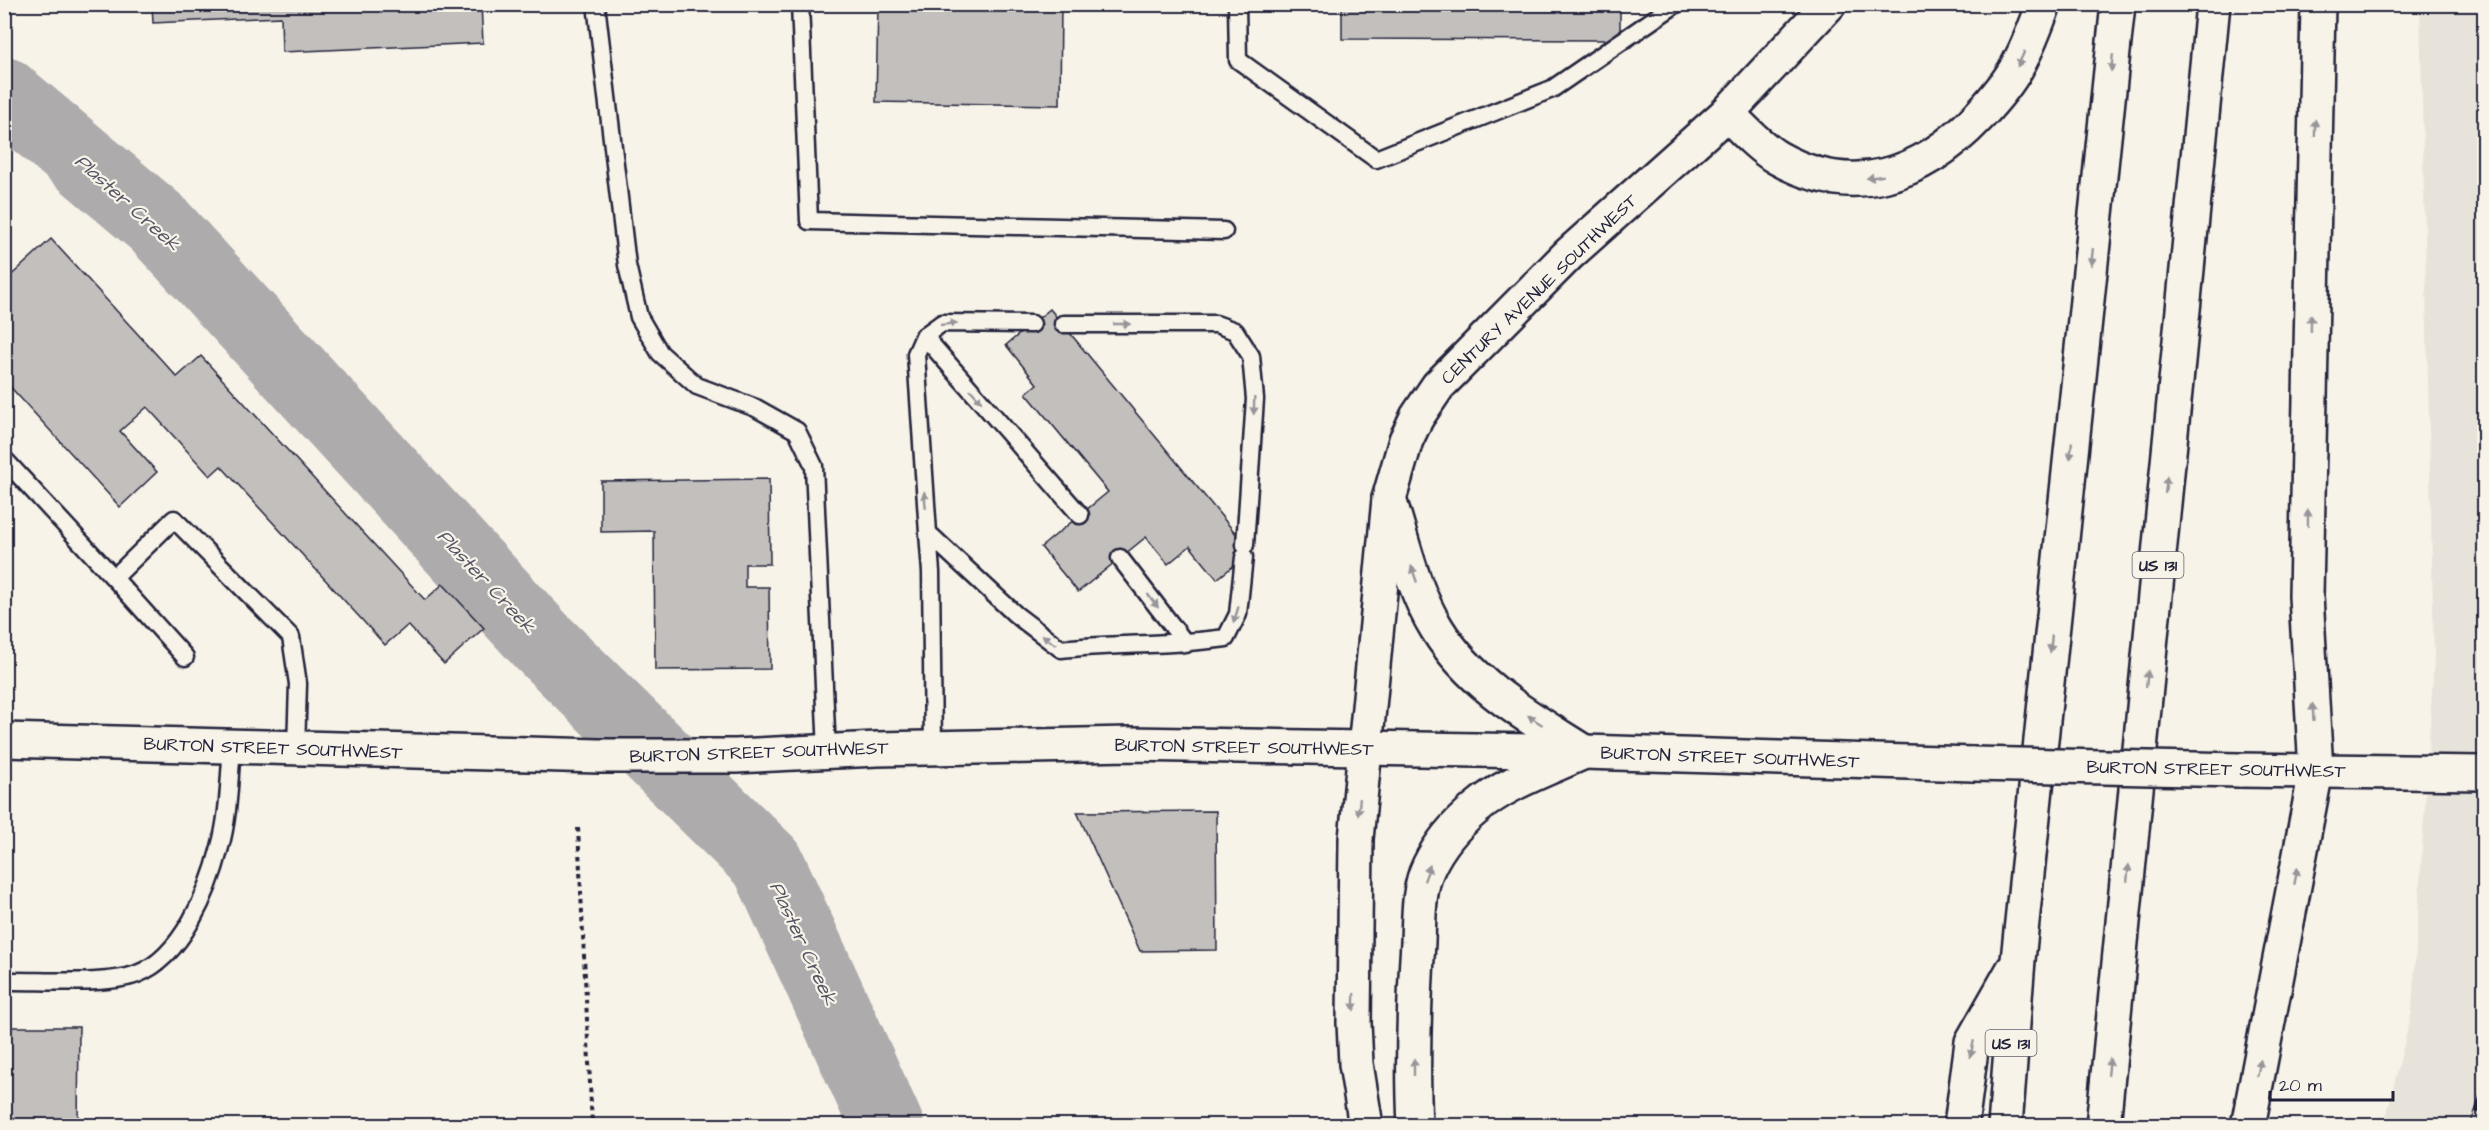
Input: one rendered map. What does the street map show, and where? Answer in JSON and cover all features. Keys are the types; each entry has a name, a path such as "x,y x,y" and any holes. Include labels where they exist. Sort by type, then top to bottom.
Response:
{"main road":[{"name":"CENTURY AVENUE SOUTHWEST","path":"1366,1125 1356,1064 1354,1023 1356,839 1389,500 1406,440 1417,417 1438,386 1569,254 1726,113 1829,4"},
{"path":"1726,113 1776,157 1799,168 1844,179 1864,179 1888,175 1915,166 1941,151 1992,103 2017,69 2044,4"},
{"name":"US 131","path":"2004,1125 2018,960 2118,4"},
{"name":"US 131","path":"2103,1125 2214,4"},
{"path":"2248,1125 2316,771 2306,596 2318,4"},
{"path":"1389,500 1425,606 1436,628 1452,650 1470,672 1500,698 1584,752"},
{"name":"BURTON STREET SOUTHWEST","path":"4,740 599,756 736,756 933,748 1130,744 1584,752 2239,770 2484,773"},
{"path":"1415,1125 1414,1044 1417,960 1420,907 1429,866 1460,823 1476,807 1503,789 1584,752"},
{"path":"1961,1125 1972,1042 2018,960"}],"lane":[{"path":"596,4 627,265 639,317 660,353 697,386 756,408 797,431 814,466 827,752"},
{"path":"800,4 809,221 1224,231"},
{"path":"1237,4 1238,60 1376,159 1552,89 1676,4"},
{"path":"933,748 932,572 916,354 924,336 942,323 1032,324"},
{"path":"928,534 1015,614 1061,649 1105,644 1186,644 1226,638 1238,614 1245,551 1254,399 1251,356 1235,331 1216,324 1063,324"},
{"path":"924,336 1080,515"},
{"path":"4,459 185,657"},
{"path":"114,578 174,519 291,637 298,684 296,749"},
{"path":"1120,558 1186,644"},
{"path":"4,981 107,980 138,974 168,955 188,926 208,884 221,846 232,747"}],"path":[{"path":"578,828 592,1125"}],"shaded area":[{"path":"2420,5 2484,5 2484,1125 2384,1126 2412,1011 2434,659"}],"building":[{"path":"152,4 481,4 483,43 282,52 281,17 153,23"},
{"path":"878,4 1061,4 1060,105 876,102"},
{"path":"1342,4 1620,4 1620,40 1342,39"},
{"path":"51,239 177,377 201,356 425,600 443,584 484,628 444,664 408,625 385,645 221,466 210,476 147,407 120,431 157,472 120,507 4,380 4,282"},
{"path":"1050,309 1251,552 1217,579 1190,546 1168,564 1146,537 1078,592 1041,547 1108,492 1026,393 1037,384 1006,345"},
{"path":"769,479 770,564 745,564 745,587 769,587 770,669 655,670 654,531 601,532 601,481"},
{"path":"1216,811 1217,950 1140,951 1077,812"},
{"path":"4,1027 79,1027 78,1126 4,1126"}],"waterway":[{"name":"Plaster Creek","path":"4,94 157,223 542,642 768,864 887,1126"}],"railway":[{"path":"2473,1126 2484,1093"}]}
